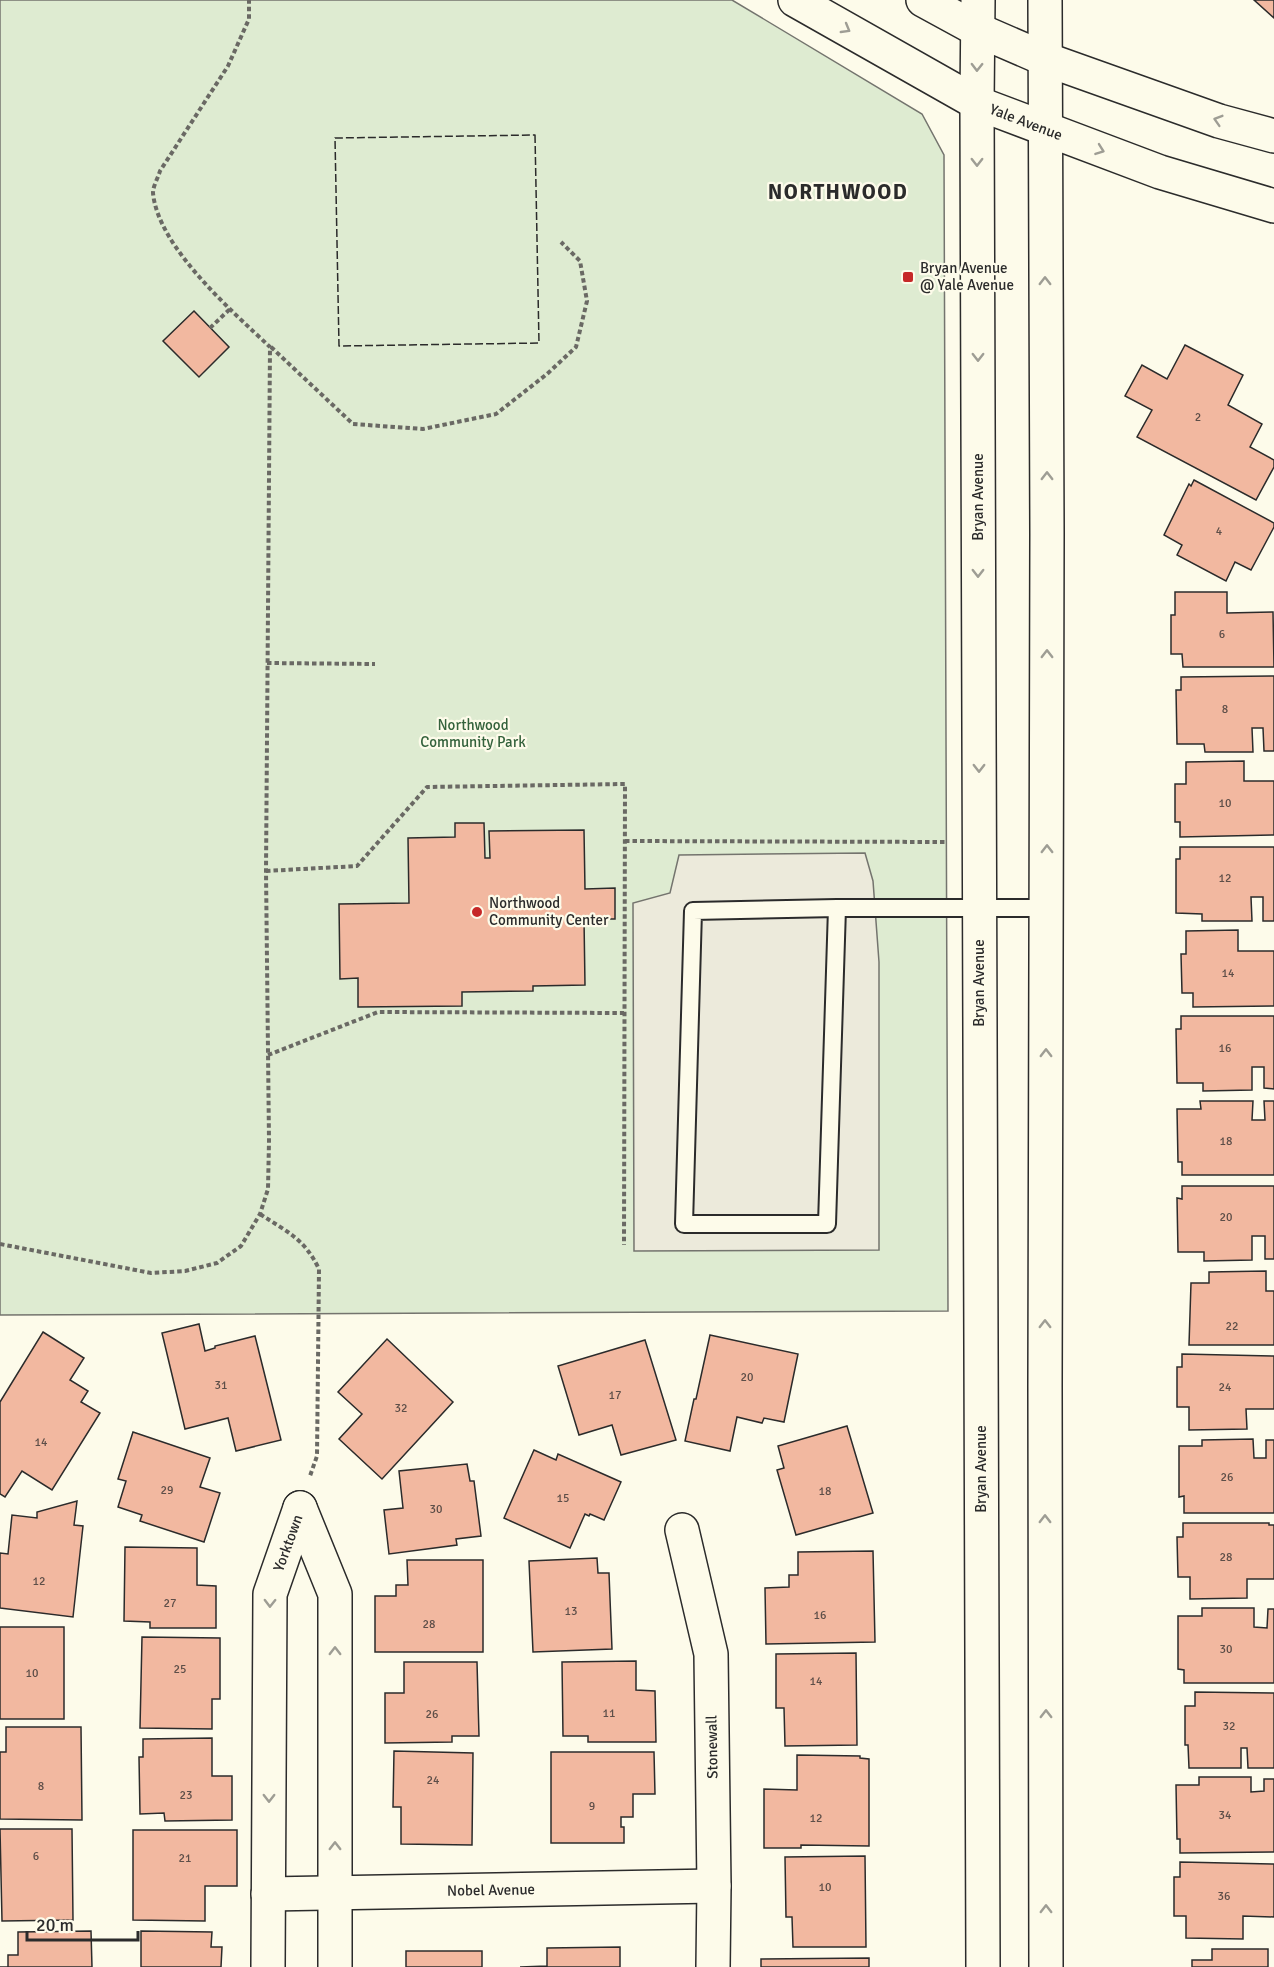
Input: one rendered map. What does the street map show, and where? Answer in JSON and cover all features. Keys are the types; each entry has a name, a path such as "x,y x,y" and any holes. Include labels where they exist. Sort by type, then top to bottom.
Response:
{"main road":[{"name":"Yale Avenue","path":"795,0 977,103 1160,172 1274,206"},
{"path":"923,0 978,15 1045,59 1219,121 1274,136"},
{"path":"1045,0 1046,1967"},
{"name":"Bryan Avenue","path":"978,15 983,1967"},
{"name":"Yorktown","path":"300,1508 335,1594 335,1967"},
{"name":"Yorktown","path":"268,1967 270,1594 300,1508"},
{"name":"Stonewall","path":"682,1530 711,1654 713,1967"},
{"name":"Nobel Avenue","path":"268,1894 714,1886"}],"lane":[{"path":"837,908 827,1224 684,1224 693,911 837,908 1046,908"}],"path":[{"path":"249,0 249,19 228,66 160,171 153,190 157,213 172,242 230,309 353,424 423,429 496,414 547,375 576,347 587,301 580,261 561,242"},
{"path":"210,328 230,309"},
{"path":"0,1244 151,1273 185,1271 217,1263 241,1246 260,1214 268,1189 266,871 270,346"},
{"path":"267,663 375,664"},
{"path":"266,871 357,866 427,787 625,784 624,1245"},
{"path":"625,841 979,842"},
{"path":"268,1055 378,1012 624,1013"},
{"path":"260,1214 301,1240 319,1269 317,1456 300,1508"}],"green space":[{"name":"Northwood Community Park","path":"0,0 732,0 922,114 944,155 948,1311 0,1315"}],"shaded area":[{"path":"865,853 873,881 879,962 879,1250 634,1251 633,903 670,893 679,855"}],"building":[{"path":"1254,0 1274,0 1274,18"},
{"path":"194,311 229,347 199,377 163,341"},
{"path":"1185,345 1243,375 1228,405 1262,424 1250,447 1274,460 1274,467 1256,500 1137,437 1152,410 1125,396 1142,365 1167,379"},
{"path":"1194,480 1274,523 1251,570 1235,562 1226,581 1177,555 1182,545 1164,535 1189,484 1191,486"},
{"path":"1175,592 1227,592 1227,613 1273,612 1274,667 1183,667 1182,654 1171,654 1171,615 1175,615"},
{"path":"1274,676 1274,751 1264,751 1263,728 1252,728 1253,752 1205,752 1204,744 1177,744 1176,690 1181,690 1181,677"},
{"path":"1244,761 1244,781 1274,781 1274,835 1180,837 1180,822 1175,822 1175,784 1186,784 1186,762"},
{"name":"Northwood Community Center","path":"455,823 484,823 485,858 490,858 489,831 584,830 585,889 615,888 615,919 584,919 585,985 533,986 533,991 462,992 462,1006 358,1007 358,978 340,979 339,904 409,903 408,838 455,837"},
{"path":"1180,847 1274,847 1274,921 1263,921 1263,897 1251,897 1252,921 1202,921 1202,914 1176,913 1176,859 1180,859"},
{"path":"1238,930 1238,951 1274,951 1274,1006 1193,1007 1193,993 1182,993 1181,954 1186,954 1186,931"},
{"path":"1181,1016 1274,1016 1274,1089 1264,1088 1264,1067 1252,1067 1252,1090 1203,1091 1203,1083 1177,1083 1176,1029 1181,1029"},
{"path":"1200,1101 1253,1101 1252,1120 1265,1120 1264,1101 1274,1101 1274,1175 1182,1175 1182,1162 1178,1162 1177,1109 1201,1109"},
{"path":"1182,1186 1274,1186 1274,1259 1265,1259 1265,1236 1252,1236 1252,1260 1204,1261 1204,1252 1178,1252 1177,1198 1182,1199"},
{"path":"1266,1271 1266,1291 1274,1291 1274,1345 1189,1345 1191,1283 1209,1283 1209,1272"},
{"path":"199,1324 205,1351 215,1346 255,1336 281,1440 236,1451 228,1418 185,1429 162,1333"},
{"path":"43,1332 84,1358 70,1380 88,1391 81,1402 100,1413 52,1490 22,1471 5,1497 0,1494 0,1402"},
{"path":"710,1335 798,1354 784,1422 764,1418 762,1423 737,1417 730,1451 685,1441"},
{"path":"387,1339 453,1402 382,1479 339,1439 362,1414 338,1392"},
{"path":"645,1340 676,1440 621,1455 612,1425 579,1435 558,1366"},
{"path":"1182,1354 1274,1356 1274,1409 1246,1409 1247,1429 1189,1430 1189,1407 1177,1407 1177,1367 1182,1367"},
{"path":"847,1426 873,1513 796,1535 777,1470 784,1468 778,1446"},
{"path":"133,1432 210,1458 200,1487 220,1493 204,1542 140,1521 142,1515 118,1507 126,1481 118,1479"},
{"path":"1253,1439 1254,1458 1266,1458 1266,1440 1274,1440 1274,1513 1184,1513 1184,1496 1179,1497 1179,1446 1202,1446 1202,1440"},
{"path":"534,1450 556,1460 558,1454 621,1482 604,1520 585,1514 570,1548 504,1518"},
{"path":"467,1464 470,1481 474,1481 481,1536 456,1539 457,1545 389,1554 384,1510 403,1508 399,1471"},
{"path":"77,1501 74,1525 83,1526 73,1617 0,1608 0,1553 8,1554 12,1515 37,1518 37,1512"},
{"path":"1183,1523 1269,1523 1269,1525 1274,1525 1274,1579 1247,1579 1247,1598 1190,1599 1190,1577 1178,1577 1177,1537 1183,1537"},
{"path":"125,1547 197,1548 197,1585 216,1586 216,1628 150,1628 150,1622 124,1621"},
{"path":"873,1551 875,1642 766,1644 765,1588 789,1587 789,1575 798,1575 798,1552"},
{"path":"597,1558 598,1573 609,1573 612,1649 533,1652 529,1561"},
{"path":"407,1560 483,1560 483,1652 375,1652 375,1596 396,1596 396,1585 408,1585"},
{"path":"1202,1608 1254,1608 1254,1627 1267,1628 1268,1609 1274,1609 1274,1683 1184,1683 1184,1670 1178,1669 1178,1616 1202,1616"},
{"path":"0,1627 64,1627 64,1719 0,1719"},
{"path":"142,1637 220,1638 220,1699 212,1699 212,1729 140,1728"},
{"path":"856,1653 857,1745 785,1746 784,1708 776,1708 776,1654"},
{"path":"636,1661 636,1690 655,1691 656,1742 588,1742 588,1736 563,1736 562,1662"},
{"path":"404,1662 477,1662 479,1736 452,1736 452,1742 385,1743 385,1693 404,1693"},
{"path":"1195,1692 1274,1693 1274,1768 1248,1768 1247,1748 1241,1748 1241,1768 1189,1768 1188,1745 1185,1745 1185,1706 1195,1706"},
{"path":"6,1727 81,1727 82,1820 0,1819 0,1752 6,1752"},
{"path":"212,1738 212,1776 232,1776 232,1820 165,1821 164,1813 140,1814 139,1757 143,1757 143,1739"},
{"path":"394,1751 473,1753 472,1845 401,1844 401,1807 393,1807"},
{"path":"551,1752 654,1752 655,1794 633,1794 633,1817 621,1817 621,1827 624,1827 624,1843 551,1843"},
{"path":"797,1755 860,1756 860,1758 869,1759 869,1846 801,1845 801,1848 764,1848 764,1789 797,1790"},
{"path":"1199,1777 1251,1777 1251,1792 1264,1791 1264,1779 1274,1779 1274,1852 1180,1853 1180,1839 1177,1839 1176,1785 1199,1785"},
{"path":"0,1829 72,1829 73,1920 2,1921"},
{"path":"133,1830 237,1830 237,1886 205,1886 205,1921 133,1920"},
{"path":"865,1856 866,1947 793,1947 792,1917 786,1917 785,1857"},
{"path":"1180,1862 1274,1864 1274,1917 1243,1916 1243,1939 1186,1938 1186,1916 1174,1916 1174,1877 1180,1877"},
{"path":"91,1931 92,1967 8,1967 8,1955 18,1955 18,1932"},
{"path":"141,1931 212,1932 211,1947 222,1947 221,1967 141,1967"},
{"path":"620,1947 620,1967 520,1967 547,1966 547,1948"},
{"path":"1212,1949 1268,1949 1268,1967 1192,1967 1192,1960 1212,1960"},
{"path":"406,1951 482,1951 482,1967 406,1967"},
{"path":"869,1958 869,1967 761,1967 761,1959"}],"fence":[{"path":"535,135 539,343 339,346 335,138 535,135"}],"place":[{"name":"Bryan Avenue @ Yale Avenue","path":"908,277"},
{"name":"Northwood Community Center","path":"477,912"}],"district":[{"name":"NORTHWOOD","path":"838,192"}]}
